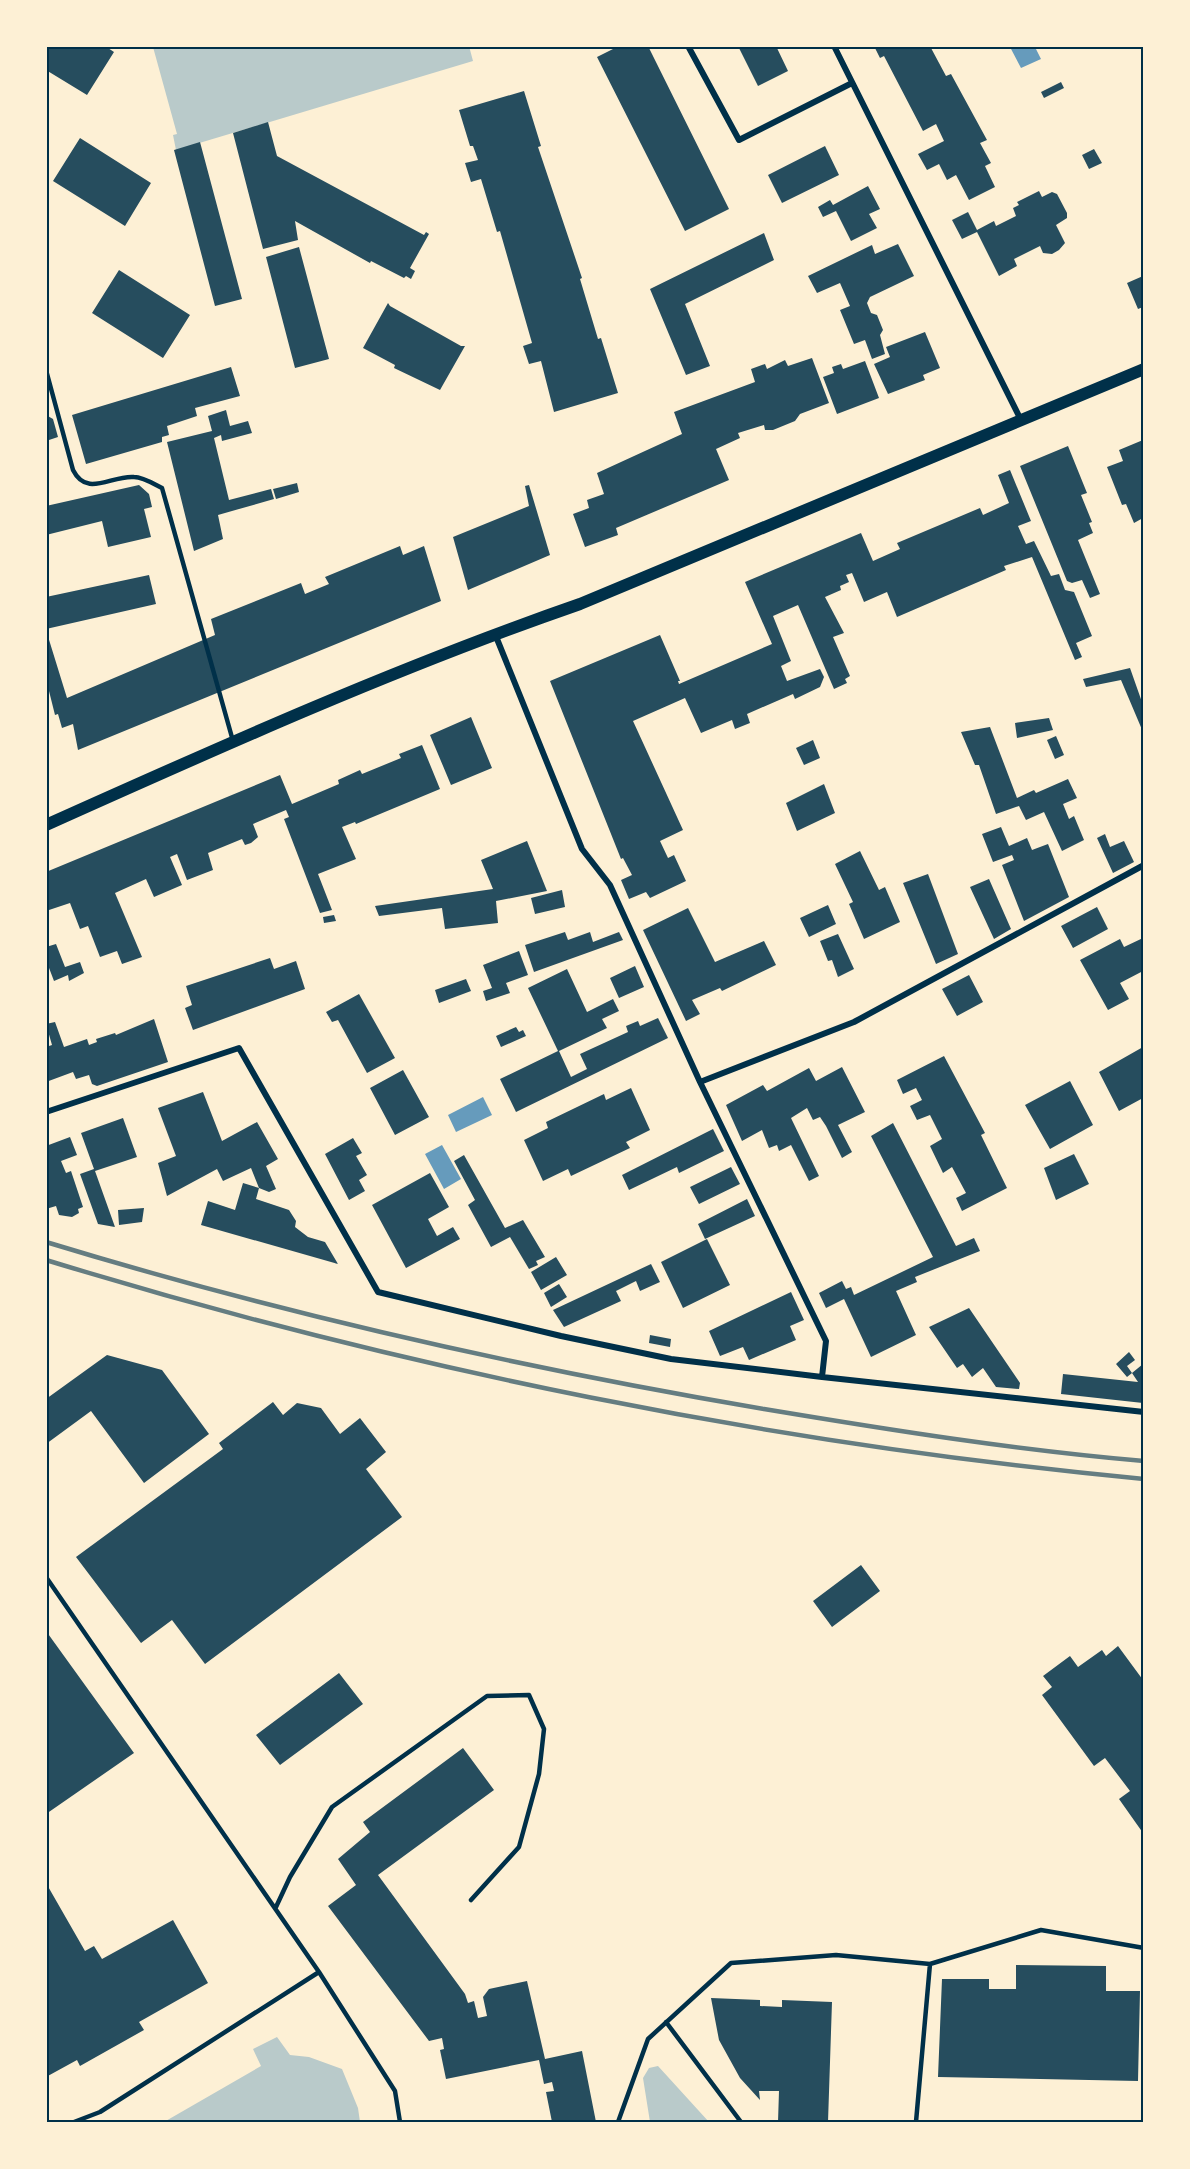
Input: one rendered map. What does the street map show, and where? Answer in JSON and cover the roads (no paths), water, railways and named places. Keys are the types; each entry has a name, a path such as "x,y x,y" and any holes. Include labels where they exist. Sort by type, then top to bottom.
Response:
{"main road":[{"path":"46,825 233,741 495,634 580,604 1143,369"}],"street":[{"path":"688,46 739,140 852,83"},
{"path":"834,46 1021,420"},
{"path":"495,634 582,849 610,885 700,1082 826,1341 822,1377"},
{"path":"700,1082 854,1022 1143,865"},
{"path":"46,1112 239,1048 378,1292 561,1336 671,1359 1143,1412"}],"lane":[{"path":"46,370 73,471 78,480 87,485 135,477 162,488 233,741"},
{"path":"46,1577 319,1972 395,2091 400,2122"},
{"path":"276,1907 290,1877 332,1807 487,1696 530,1695 544,1729 539,1774 519,1847 471,1900"},
{"path":"618,2122 648,2039 731,1962 836,1955 930,1964 1041,1930 1143,1948"},
{"path":"916,2122 930,1964"},
{"path":"74,2122 100,2112 319,1972"},
{"path":"666,2022 741,2122"}],"water":[{"path":"1010,47 1035,47 1041,59 1021,68"},
{"path":"483,1097 492,1115 456,1132 448,1115"},
{"path":"442,1145 461,1179 444,1189 425,1154"}],"railway":[{"path":"46,1242 313,1316 583,1376 906,1432 1144,1461"},
{"path":"46,1260 315,1335 452,1368 589,1397 728,1423 866,1445 1005,1464 1144,1479"}]}
